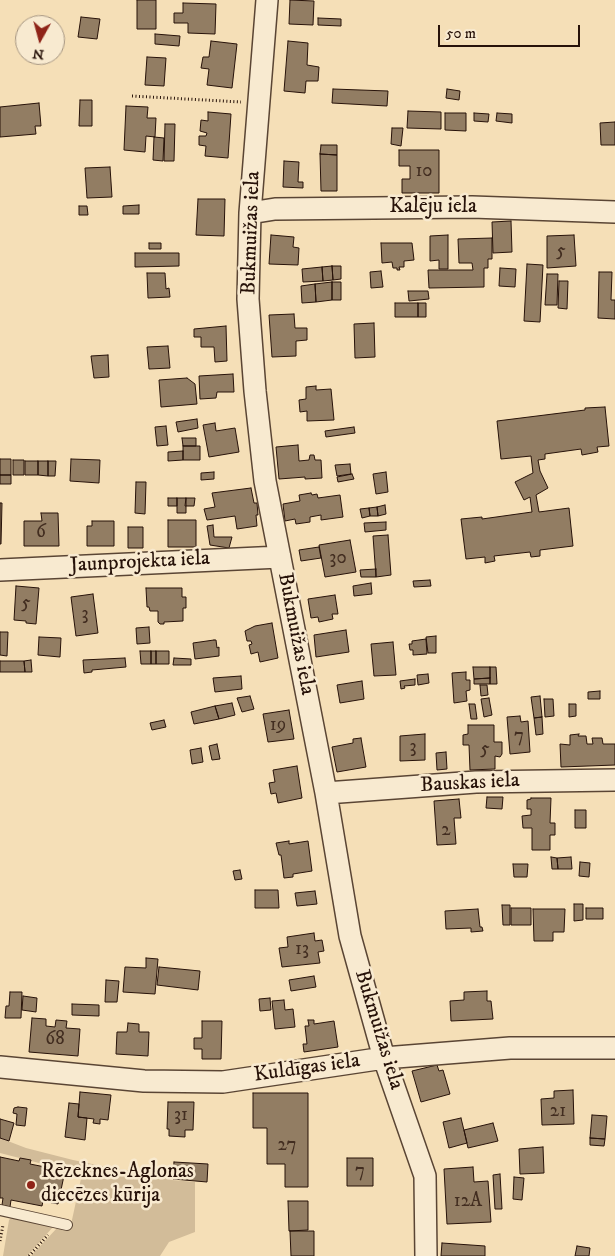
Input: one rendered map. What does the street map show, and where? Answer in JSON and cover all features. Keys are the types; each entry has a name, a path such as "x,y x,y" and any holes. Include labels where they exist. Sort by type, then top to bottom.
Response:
{"street":[{"name":"Bukmuižas iela","path":"267,0 250,213 248,299 255,391 265,481 326,793 350,936 384,1058 425,1176 426,1256"},
{"name":"Kalēju iela","path":"250,213 275,209 462,207 615,212"},
{"name":"Jaunprojekta iela","path":"0,570 280,557"},
{"name":"Bauskas iela","path":"326,793 476,782 615,780"},
{"name":"Kuldīgas iela","path":"0,1067 144,1081 223,1082 384,1058 510,1048 615,1048"}],"lane":[{"path":"0,1210 63,1224"}],"path":[{"path":"132,96 259,104"},
{"path":"29,1256 63,1224"}],"shaded area":[{"path":"0,1138 26,1148 73,1160 111,1168 158,1174 172,1180 195,1182 195,1232 169,1242 160,1256 31,1256 57,1228 70,1229 82,1174 0,1153"},
{"path":"11,1218 53,1227 27,1256 3,1256 9,1220"}],"building":[{"path":"137,0 156,0 156,29 137,29"},
{"path":"290,0 314,1 313,25 289,24"},
{"path":"183,3 216,4 215,34 188,33 188,23 174,23 174,13 183,13"},
{"path":"81,17 100,19 97,39 78,37"},
{"path":"318,18 341,19 341,26 318,25"},
{"path":"155,34 180,36 179,46 155,44"},
{"path":"211,41 237,44 232,88 207,85 209,69 201,68 203,57 209,57"},
{"path":"288,41 308,43 307,65 319,67 318,81 306,81 305,93 284,91"},
{"path":"147,57 166,58 164,86 145,85"},
{"path":"333,89 388,91 387,106 332,103"},
{"path":"447,89 460,91 459,100 446,98"},
{"path":"80,100 92,100 92,126 79,126"},
{"path":"39,103 41,126 35,126 36,134 0,137 0,107"},
{"path":"126,106 148,107 147,118 156,118 155,137 146,136 145,152 124,150"},
{"path":"408,111 441,112 441,129 407,128"},
{"path":"208,112 231,114 228,158 205,156 206,146 199,145 199,136 206,136 207,133 200,131 201,120 208,121"},
{"path":"445,113 466,113 466,131 445,130"},
{"path":"474,113 489,114 488,122 474,121"},
{"path":"497,113 512,114 512,123 496,121"},
{"path":"615,122 615,145 601,145 600,123"},
{"path":"165,124 175,124 174,161 164,161"},
{"path":"392,128 403,128 401,146 391,144"},
{"path":"154,137 164,138 163,161 153,160"},
{"path":"321,145 337,145 337,155 320,154"},
{"path":"399,150 439,150 439,193 402,193 402,179 410,179 410,166 399,166"},
{"path":"320,154 337,155 337,191 321,191"},
{"path":"284,161 299,162 298,182 303,182 303,188 283,187"},
{"path":"110,167 112,197 87,198 85,168"},
{"path":"198,199 225,199 224,236 196,235"},
{"path":"139,205 139,214 123,214 123,206"},
{"path":"79,206 87,206 88,215 79,215"},
{"path":"511,221 512,252 493,253 492,222"},
{"path":"271,235 294,237 293,247 299,248 298,265 269,264"},
{"path":"448,235 448,269 439,269 439,260 430,261 430,236"},
{"path":"574,235 576,266 547,268 547,236"},
{"path":"492,238 492,259 488,259 488,268 484,268 484,287 429,288 428,270 473,270 472,263 459,263 458,239"},
{"path":"149,243 161,243 161,249 149,249"},
{"path":"381,243 412,243 414,260 404,261 404,267 399,267 400,270 393,268 392,262 382,263"},
{"path":"135,253 179,253 179,266 135,267"},
{"path":"527,264 543,265 540,322 524,321"},
{"path":"332,266 341,266 341,279 333,280"},
{"path":"332,266 333,280 323,281 322,267"},
{"path":"322,267 323,281 303,282 302,269"},
{"path":"500,268 516,269 515,287 499,286"},
{"path":"381,271 383,287 371,288 370,272"},
{"path":"599,272 612,272 611,300 615,300 615,319 598,318"},
{"path":"147,273 165,273 166,289 169,288 170,297 148,298"},
{"path":"547,274 558,274 557,305 545,305"},
{"path":"559,281 568,281 567,309 558,308"},
{"path":"332,282 341,282 341,300 332,300"},
{"path":"332,282 332,300 316,302 315,284"},
{"path":"315,284 316,302 302,303 301,286"},
{"path":"408,291 428,291 429,299 409,301"},
{"path":"395,303 418,303 418,317 395,317"},
{"path":"418,303 426,303 426,317 418,317"},
{"path":"294,314 295,328 307,328 307,340 296,341 296,356 272,357 269,315"},
{"path":"374,323 375,357 355,358 354,324"},
{"path":"226,326 227,361 215,362 214,347 201,347 201,337 194,337 194,329"},
{"path":"168,346 170,368 149,369 147,347"},
{"path":"108,355 109,377 94,378 91,356"},
{"path":"233,374 234,392 217,392 216,398 200,399 199,376"},
{"path":"187,378 195,384 197,404 161,407 159,380"},
{"path":"316,386 316,390 331,389 334,420 307,421 307,411 300,412 299,400 306,399 306,387"},
{"path":"605,407 609,446 597,447 598,452 582,455 581,449 545,454 545,459 538,460 540,471 548,488 536,495 539,512 569,508 573,546 540,550 540,556 531,557 530,552 494,556 495,561 485,563 485,557 466,559 461,519 482,517 482,519 532,512 530,497 524,500 515,482 533,473 531,456 501,459 497,421 585,410 585,408"},
{"path":"197,419 198,428 178,432 176,422"},
{"path":"215,423 216,431 235,428 239,452 209,457 203,425"},
{"path":"166,426 168,445 157,446 155,427"},
{"path":"354,427 355,433 326,437 325,431"},
{"path":"182,438 196,438 196,446 183,446"},
{"path":"298,445 299,461 309,460 310,455 314,455 315,460 321,460 322,478 279,479 276,447"},
{"path":"183,446 200,446 200,460 183,460"},
{"path":"183,451 183,460 168,461 168,452"},
{"path":"0,459 11,459 11,475 0,475"},
{"path":"71,459 100,460 99,483 70,481"},
{"path":"13,460 24,460 24,475 13,475"},
{"path":"25,461 38,461 38,475 25,475"},
{"path":"38,461 48,461 48,476 38,475"},
{"path":"48,461 56,461 55,476 48,476"},
{"path":"350,464 351,474 337,476 335,465"},
{"path":"214,472 214,479 201,480 201,473"},
{"path":"386,472 388,492 376,494 373,474"},
{"path":"352,474 354,479 338,482 337,477"},
{"path":"0,475 11,475 11,484 0,484"},
{"path":"136,482 146,482 145,514 135,513"},
{"path":"251,488 254,503 257,503 257,526 237,529 235,516 207,520 204,509 215,507 212,493"},
{"path":"311,493 312,495 317,494 318,498 340,495 343,517 321,520 321,515 310,517 310,522 296,524 295,519 285,521 283,504 300,501 299,495"},
{"path":"168,498 177,498 177,506 168,506"},
{"path":"177,498 186,498 186,513 177,513"},
{"path":"186,498 195,498 194,506 185,506"},
{"path":"0,503 2,503 1,544 0,544"},
{"path":"385,505 386,514 378,516 377,507"},
{"path":"377,507 378,516 370,516 369,508"},
{"path":"369,508 370,516 362,518 360,509"},
{"path":"41,513 58,513 59,546 24,546 24,521 42,521"},
{"path":"168,520 196,520 196,547 168,547"},
{"path":"92,521 114,521 114,546 87,546 87,526 92,526"},
{"path":"386,522 386,530 365,532 364,523"},
{"path":"213,525 214,537 232,537 229,548 210,545 207,526"},
{"path":"128,527 143,527 143,548 128,548"},
{"path":"388,535 391,575 376,577 373,536"},
{"path":"350,540 356,572 325,577 319,545"},
{"path":"319,547 321,558 301,561 299,550"},
{"path":"376,569 376,577 361,577 360,570"},
{"path":"430,580 431,586 414,587 413,581"},
{"path":"371,583 372,594 354,596 353,586"},
{"path":"16,586 39,588 36,624 14,620"},
{"path":"146,588 182,588 182,597 186,597 186,608 183,608 183,621 160,624 158,622 158,611 150,611 149,607 147,607"},
{"path":"93,594 98,633 76,636 71,597"},
{"path":"335,595 338,614 332,614 333,619 319,622 318,617 311,618 308,599"},
{"path":"272,623 278,658 260,662 258,652 251,654 249,645 252,644 251,641 247,641 245,631 255,626"},
{"path":"149,627 150,643 137,644 136,628"},
{"path":"346,630 349,652 316,657 314,635"},
{"path":"0,632 8,632 7,656 0,655"},
{"path":"436,636 436,653 428,653 426,637"},
{"path":"39,637 61,638 60,657 38,655"},
{"path":"426,639 427,654 413,655 413,650 410,650 409,644 412,644 412,641"},
{"path":"216,640 217,648 219,647 219,656 195,659 193,643"},
{"path":"393,642 396,675 374,676 371,644"},
{"path":"140,651 151,651 151,664 141,664"},
{"path":"151,651 156,651 156,664 151,664"},
{"path":"156,651 169,651 169,664 156,664"},
{"path":"125,658 126,667 92,670 92,672 84,673 83,660"},
{"path":"174,658 191,659 191,665 173,665"},
{"path":"31,660 32,672 25,672 24,661"},
{"path":"0,661 24,661 25,672 0,672"},
{"path":"473,667 490,667 490,678 474,679"},
{"path":"490,667 496,667 497,684 490,684"},
{"path":"466,672 466,680 470,680 470,690 466,691 467,701 454,703 452,673"},
{"path":"428,674 429,683 418,685 417,675"},
{"path":"241,676 242,689 215,692 213,678"},
{"path":"490,678 490,684 474,684 474,679"},
{"path":"415,679 415,685 404,686 405,688 401,689 400,681"},
{"path":"362,681 364,699 340,703 337,685"},
{"path":"480,685 487,685 488,695 481,696"},
{"path":"600,691 600,699 588,699 588,692"},
{"path":"250,696 254,709 242,712 237,698"},
{"path":"540,696 542,717 534,718 531,697"},
{"path":"489,698 492,715 484,717 481,699"},
{"path":"544,699 553,699 554,716 545,717"},
{"path":"232,703 235,715 219,719 215,706"},
{"path":"469,704 475,704 477,719 471,719"},
{"path":"569,704 576,704 576,716 569,717"},
{"path":"215,706 219,719 194,724 191,712"},
{"path":"289,710 294,739 268,742 263,714"},
{"path":"520,716 521,722 528,721 530,752 510,754 507,717"},
{"path":"542,717 543,734 536,735 534,718"},
{"path":"164,720 166,727 152,730 150,723"},
{"path":"468,725 494,725 494,742 502,742 502,754 500,757 495,756 495,769 470,770 469,745 463,745 463,735 468,734"},
{"path":"425,734 425,760 400,761 400,736"},
{"path":"579,734 578,736 586,736 587,744 593,744 592,738 602,738 603,744 615,744 615,765 561,767 560,744 570,745 570,735"},
{"path":"361,738 366,767 337,772 332,747 353,743 353,739"},
{"path":"217,744 220,759 212,760 209,746"},
{"path":"201,748 203,762 192,764 190,750"},
{"path":"446,752 447,769 437,770 436,753"},
{"path":"297,766 302,798 278,803 276,793 271,794 269,783 275,782 273,770"},
{"path":"487,797 503,797 502,809 486,808"},
{"path":"531,798 551,798 550,823 555,823 555,835 550,835 550,850 532,850 532,828 523,828 522,816 531,815 531,809 527,809 527,800"},
{"path":"459,799 461,818 454,818 456,844 437,845 434,801"},
{"path":"575,810 586,810 586,828 575,828"},
{"path":"289,841 289,844 308,841 312,871 293,874 293,877 284,878 281,855 279,855 276,843"},
{"path":"551,857 557,858 558,869 552,869"},
{"path":"571,857 572,869 558,869 557,858"},
{"path":"580,862 590,863 589,877 579,876"},
{"path":"513,864 528,864 527,877 514,877"},
{"path":"240,870 242,879 235,880 233,871"},
{"path":"255,890 278,890 279,908 255,908"},
{"path":"315,891 317,904 297,906 295,893"},
{"path":"574,904 583,904 583,920 574,921"},
{"path":"502,905 510,905 510,925 503,925"},
{"path":"511,908 531,908 531,925 511,925"},
{"path":"586,908 603,908 603,919 586,919"},
{"path":"478,909 480,927 482,927 483,931 471,932 471,928 446,929 445,911"},
{"path":"533,909 565,909 564,932 553,932 553,941 534,941"},
{"path":"314,933 315,941 322,940 324,951 318,952 320,963 282,967 279,948 288,947 287,937"},
{"path":"146,958 158,959 155,994 123,992 125,967 146,968"},
{"path":"159,967 200,971 198,990 157,985"},
{"path":"314,976 316,987 291,991 289,980"},
{"path":"106,980 119,981 117,1002 105,1002"},
{"path":"487,991 487,1001 491,1001 493,1019 451,1021 450,1001 464,1000 464,992"},
{"path":"10,992 22,992 21,1018 5,1018 6,1006 9,1006"},
{"path":"23,996 37,998 36,1012 22,1010"},
{"path":"270,998 271,1010 260,1011 259,999"},
{"path":"284,1000 285,1010 293,1009 295,1027 275,1029 272,1001"},
{"path":"72,1004 99,1005 99,1016 72,1015"},
{"path":"32,1018 46,1019 46,1026 55,1027 56,1020 67,1021 66,1028 80,1029 78,1056 29,1052"},
{"path":"308,1020 314,1020 314,1024 334,1021 338,1047 304,1052 303,1044 307,1044 305,1026 309,1026"},
{"path":"202,1021 222,1021 221,1059 202,1059 202,1049 194,1049 194,1038 202,1038"},
{"path":"128,1023 139,1024 139,1032 149,1032 148,1056 116,1054 117,1032 127,1032"},
{"path":"437,1065 439,1071 443,1070 450,1094 421,1102 412,1071"},
{"path":"573,1090 574,1124 542,1125 541,1099 554,1098 554,1091"},
{"path":"80,1092 111,1095 108,1120 100,1119 100,1124 93,1123 94,1119 78,1117"},
{"path":"253,1093 308,1093 308,1187 285,1187 285,1164 267,1164 267,1128 253,1128"},
{"path":"168,1102 194,1102 193,1130 185,1130 185,1137 169,1136 169,1129 167,1129"},
{"path":"69,1103 79,1104 78,1117 87,1118 85,1140 65,1137"},
{"path":"14,1108 27,1108 25,1126 16,1125 17,1114 13,1113"},
{"path":"592,1115 607,1116 605,1139 590,1138"},
{"path":"461,1118 467,1143 449,1148 443,1122"},
{"path":"0,1119 14,1123 9,1141 0,1138"},
{"path":"493,1123 498,1141 468,1148 464,1130"},
{"path":"590,1138 605,1139 604,1146 590,1145"},
{"path":"543,1147 544,1173 520,1174 519,1149"},
{"name":"Rēzeknes-Aglonas diecēzes kūrija","path":"0,1157 19,1161 20,1158 31,1160 30,1164 65,1171 58,1204 43,1201 42,1206 11,1200 10,1207 2,1205 3,1198 0,1198"},
{"path":"347,1158 373,1158 373,1186 347,1186"},
{"path":"174,1162 208,1164 207,1182 173,1179"},
{"path":"473,1167 474,1182 488,1181 491,1222 447,1224 444,1169"},
{"path":"500,1174 502,1209 495,1209 493,1175"},
{"path":"514,1177 524,1178 522,1200 513,1199"},
{"path":"288,1201 308,1201 308,1230 289,1231"},
{"path":"290,1231 314,1231 314,1256 291,1256"},
{"path":"442,1243 485,1246 485,1256 441,1256"},
{"path":"577,1246 590,1248 589,1256 575,1256"}],"place":[{"name":"Rēzeknes-Aglonas diecēzes kūrija","path":"31,1185"}]}
